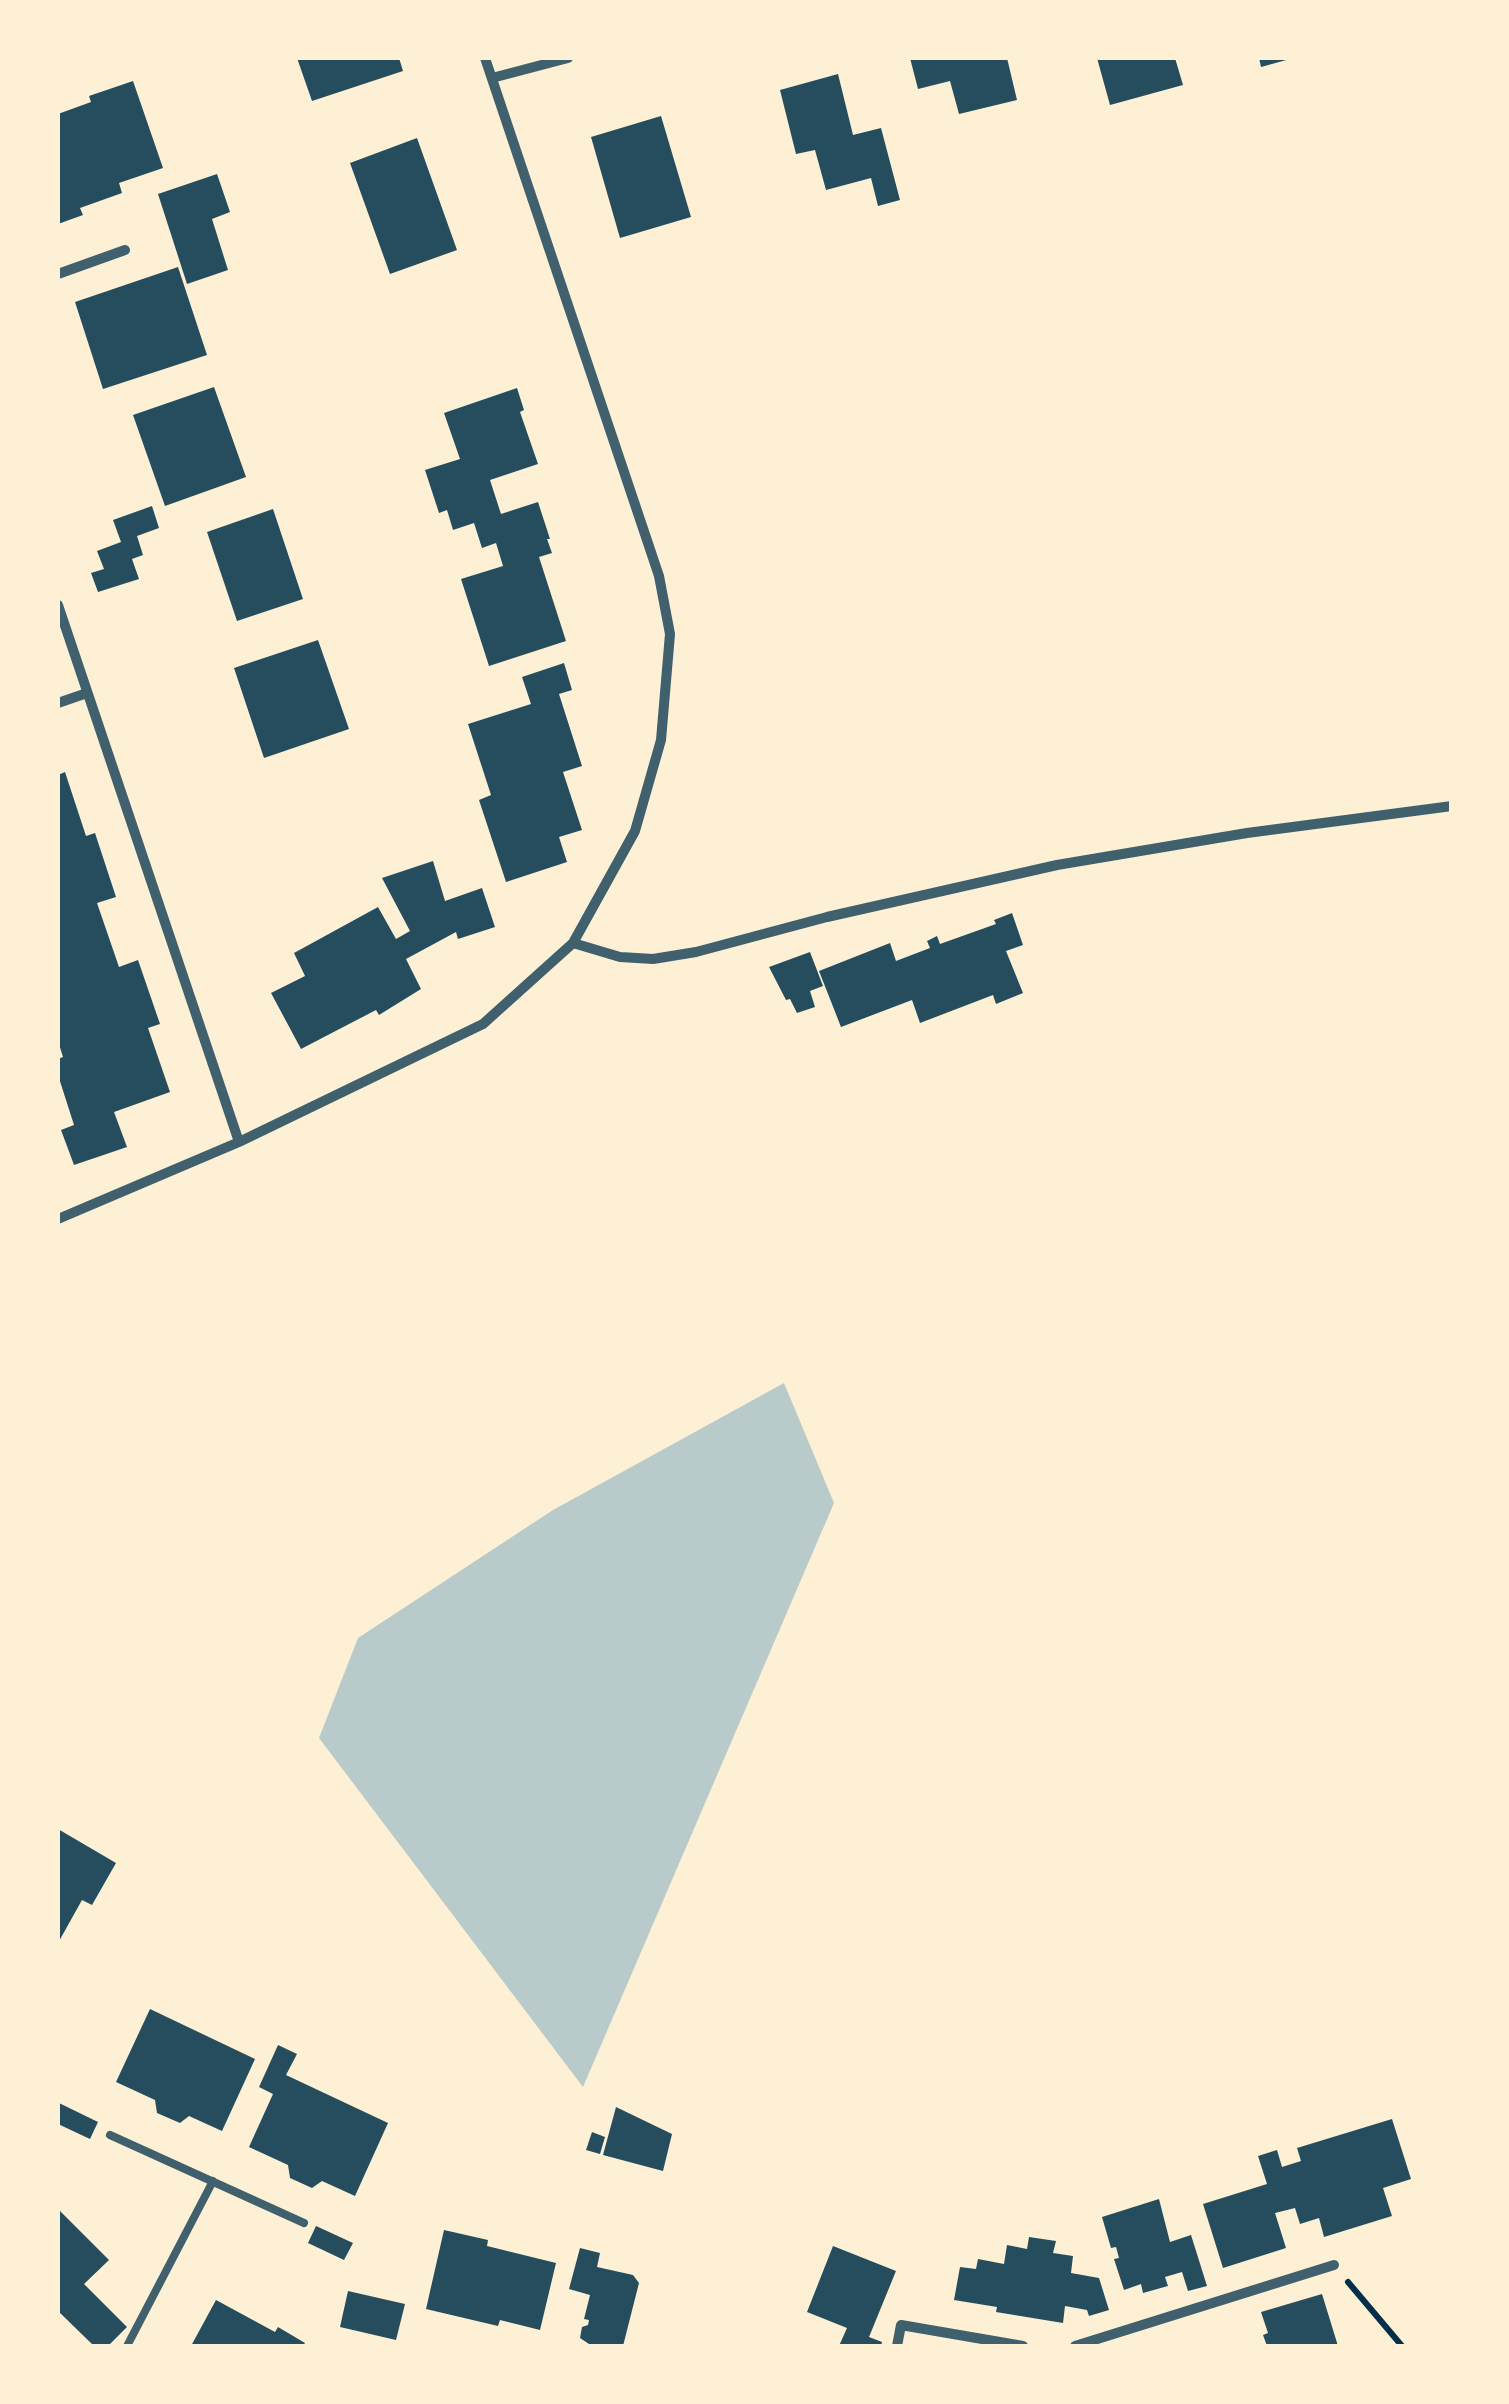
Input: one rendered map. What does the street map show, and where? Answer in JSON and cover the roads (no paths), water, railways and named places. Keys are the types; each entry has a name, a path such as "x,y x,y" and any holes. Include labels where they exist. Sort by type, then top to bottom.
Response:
{"street":[{"path":"58,1219 239,1142 483,1024 572,943 635,831 661,740 670,634 659,576 485,58"},
{"path":"492,78 568,58"},
{"path":"58,274 125,250"},
{"path":"58,604 239,1142"},
{"path":"58,703 88,693"},
{"path":"572,943 620,956 654,959 1057,865 1247,833 1452,806"},
{"path":"1075,2346 1334,2265"},
{"path":"897,2346 902,2324 1023,2346"}],"lane":[{"path":"110,2135 304,2223"},
{"path":"127,2346 213,2182"}]}
